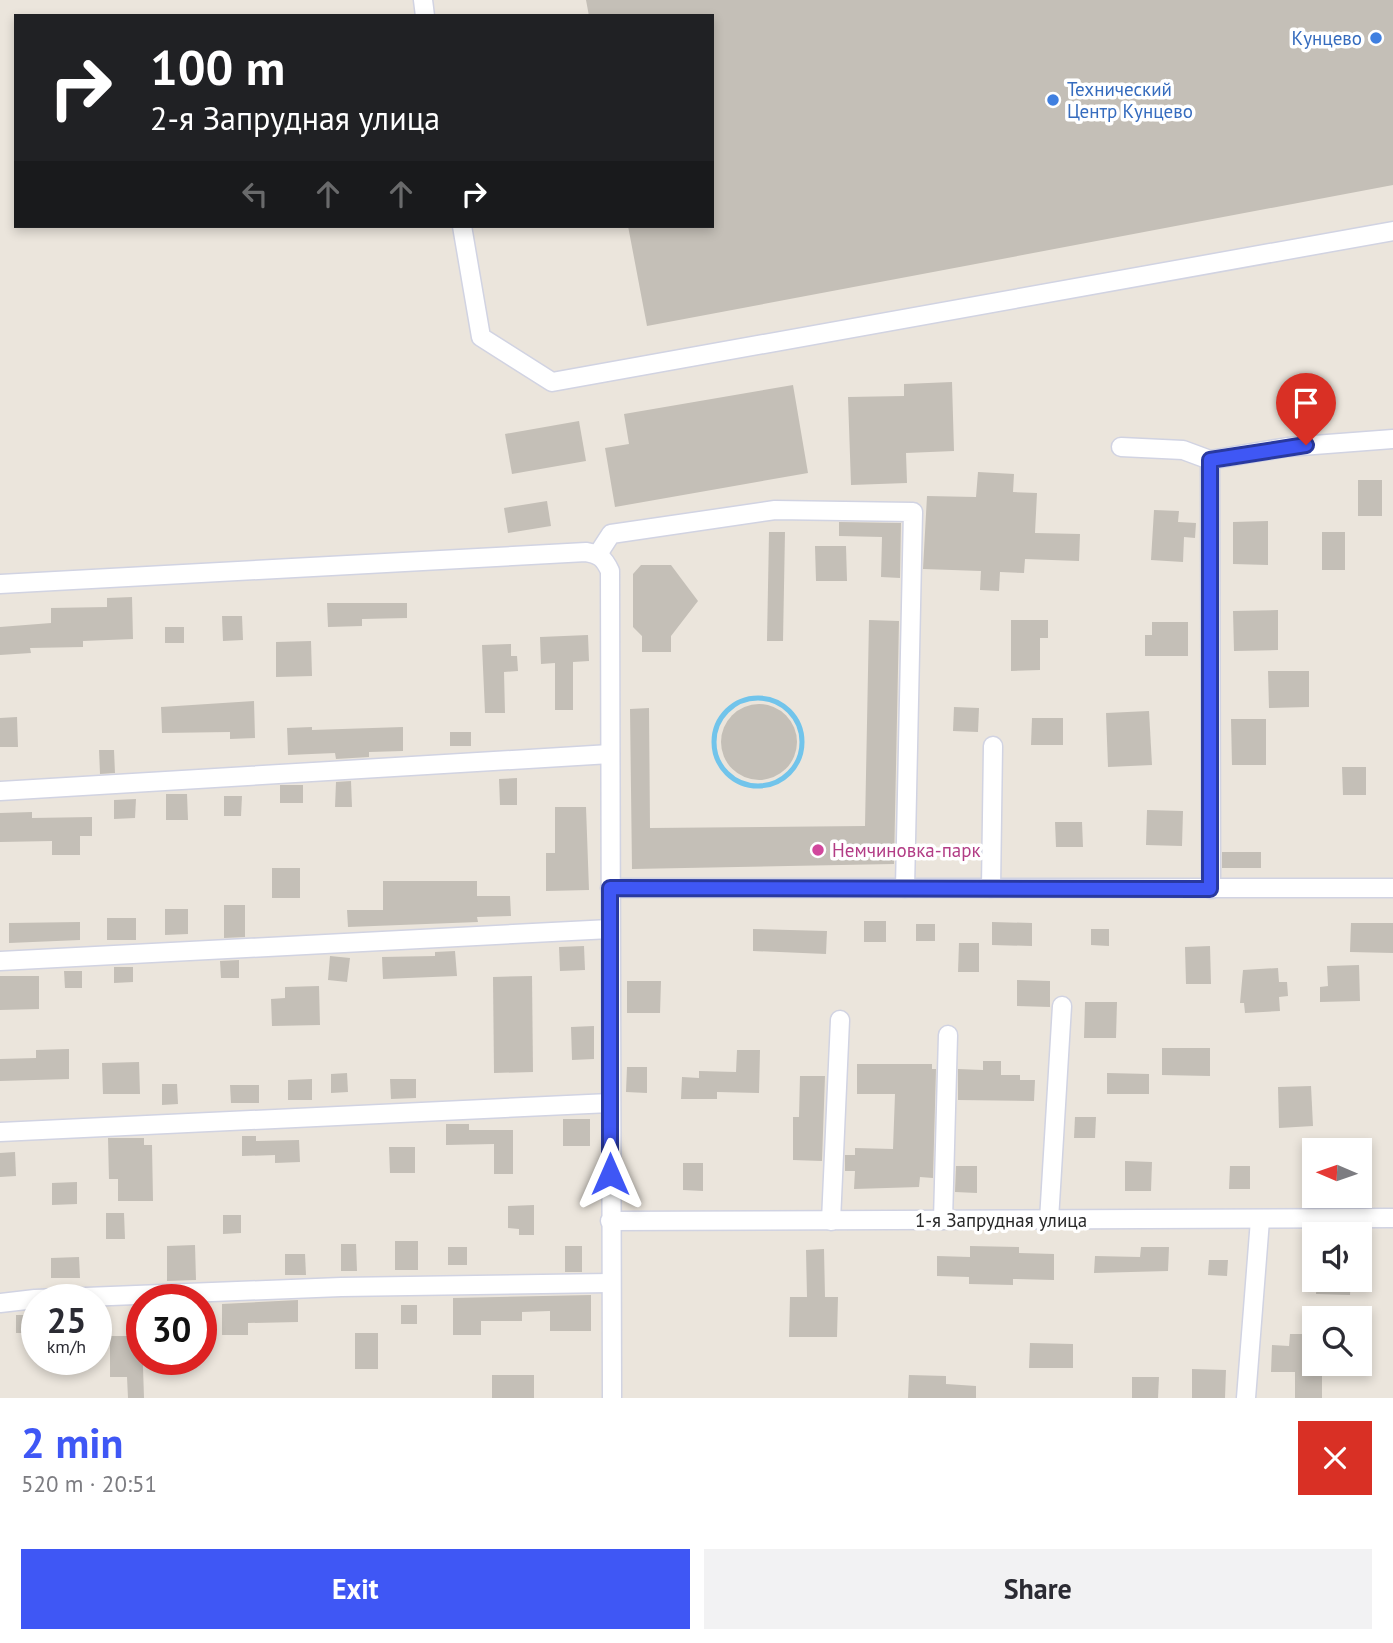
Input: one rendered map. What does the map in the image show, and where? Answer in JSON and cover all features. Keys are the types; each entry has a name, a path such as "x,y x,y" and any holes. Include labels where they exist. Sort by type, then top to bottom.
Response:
{"street":[{"path":"462,228 481,337 552,382 1393,232"},
{"path":"1121,447 1184,450 1210,460 1288,447 1393,439"},
{"path":"1210,460 1210,889"},
{"path":"598,554 611,534 775,510 913,512 905,888"},
{"path":"0,584 586,552 598,554 610,571 612,1398"},
{"path":"991,888 993,746"},
{"path":"0,791 610,754"},
{"path":"610,888 1393,888"},
{"path":"0,961 610,929"},
{"path":"1049,1220 1062,1006"},
{"path":"831,1221 840,1020"},
{"path":"943,1220 948,1035"},
{"path":"0,1132 610,1103"},
{"name":"1-я Запрудная улица","path":"610,1221 1393,1218"},
{"path":"1246,1398 1260,1220"},
{"path":"0,1303 341,1287 610,1283"}],"building":[{"name":"Технический Центр Кунцево","path":"586,0 1393,0 1393,185 647,326 628,228 714,228 714,14 589,14"},
{"path":"952,382 954,451 906,453 907,483 851,485 848,397 904,396 904,384"},
{"path":"793,385 808,473 615,507 605,448 629,444 624,414"},
{"path":"579,421 586,461 512,474 505,434"},
{"path":"978,472 1014,474 1013,492 1037,493 1035,533 1080,534 1079,561 1025,559 1024,573 1000,572 999,591 980,590 981,571 923,569 927,496 976,497"},
{"path":"1358,480 1382,480 1382,516 1358,516"},
{"path":"547,501 551,526 508,533 504,508"},
{"path":"1154,510 1179,511 1178,522 1196,523 1195,538 1184,537 1183,562 1151,560"},
{"path":"1268,521 1268,565 1233,564 1233,522"},
{"path":"839,522 901,523 900,578 881,577 882,537 839,536"},
{"path":"769,532 785,532 783,641 767,641"},
{"path":"1322,532 1345,532 1345,570 1322,570"},
{"path":"815,546 846,546 847,581 816,581"},
{"path":"641,565 671,565 698,601 671,636 671,652 642,652 642,636 633,627 633,574"},
{"path":"132,597 133,639 83,641 83,647 30,648 31,653 0,655 0,627 51,623 51,608 107,607 107,598"},
{"path":"327,603 407,603 407,618 362,619 362,626 328,627"},
{"path":"1278,610 1278,650 1234,651 1233,611"},
{"path":"222,616 242,616 243,640 223,641"},
{"path":"869,620 899,621 894,864 632,869 630,709 649,708 650,828 865,826"},
{"path":"1011,620 1048,620 1048,638 1040,638 1040,670 1011,671"},
{"path":"1152,622 1188,622 1188,656 1145,656 1145,635 1152,635"},
{"path":"165,627 184,627 184,643 165,643"},
{"path":"588,635 589,661 573,662 573,710 555,710 555,663 541,664 540,637"},
{"path":"311,641 312,676 276,677 276,642"},
{"path":"511,644 511,656 517,656 518,671 504,672 505,713 485,713 482,645"},
{"path":"1268,671 1309,671 1309,707 1269,708"},
{"path":"254,701 255,738 230,739 230,732 162,733 161,707"},
{"path":"759,704 774,707 786,715 794,727 797,742 794,757 786,769 774,777 759,780 744,777 732,769 724,757 721,742 724,727 732,715 744,707"},
{"path":"954,707 979,708 978,732 953,731"},
{"path":"1149,711 1152,765 1108,767 1106,713"},
{"path":"17,717 18,747 0,747 0,718"},
{"path":"1032,718 1063,718 1063,745 1031,745"},
{"path":"1231,719 1266,719 1266,765 1232,765"},
{"path":"312,727 312,730 403,727 403,751 369,752 369,757 336,759 335,753 288,755 287,728"},
{"path":"450,732 471,732 471,746 450,746"},
{"path":"99,750 114,750 115,773 100,774"},
{"path":"1342,767 1366,767 1366,795 1343,795"},
{"path":"517,778 517,805 500,805 499,779"},
{"path":"351,781 352,807 335,807 336,782"},
{"path":"280,785 303,785 303,803 280,803"},
{"path":"166,794 187,794 188,820 166,820"},
{"path":"224,796 242,796 241,816 224,816"},
{"path":"136,799 135,818 114,819 114,800"},
{"path":"555,807 586,807 589,890 546,891 546,853 555,853"},
{"path":"1147,810 1183,811 1182,846 1146,845"},
{"path":"32,812 32,818 92,817 92,836 80,836 80,855 52,855 52,841 0,842 0,813"},
{"path":"1055,822 1082,822 1083,847 1056,847"},
{"path":"1222,852 1261,852 1261,868 1222,868"},
{"path":"272,868 300,868 300,898 272,898"},
{"path":"383,881 477,881 477,896 510,896 511,916 477,917 478,922 348,927 347,910 383,910"},
{"path":"224,905 245,905 245,937 224,938"},
{"path":"165,909 188,909 188,934 165,935"},
{"path":"107,918 136,918 136,940 107,940"},
{"path":"864,921 886,921 886,942 864,942"},
{"path":"80,922 80,940 9,943 9,923"},
{"path":"992,922 1032,923 1032,946 992,945"},
{"path":"1351,923 1393,923 1393,953 1350,952"},
{"path":"916,924 935,924 935,941 916,941"},
{"path":"753,929 827,931 826,954 753,951"},
{"path":"1091,929 1109,929 1109,946 1091,945"},
{"path":"959,943 979,943 979,972 958,972"},
{"path":"584,946 585,970 560,971 559,947"},
{"path":"1210,946 1211,984 1186,984 1185,947"},
{"path":"455,951 457,976 383,979 382,957 435,956 435,952"},
{"path":"330,956 350,958 347,982 328,980"},
{"path":"239,960 239,978 221,978 220,961"},
{"path":"1359,965 1360,1001 1320,1002 1320,987 1328,986 1327,966"},
{"path":"114,967 133,967 133,982 114,983"},
{"path":"1278,968 1279,982 1287,982 1288,996 1279,997 1280,1011 1245,1013 1244,1003 1240,1003 1243,970"},
{"path":"64,971 82,971 82,988 65,988"},
{"path":"0,976 39,976 39,1009 0,1010"},
{"path":"532,976 533,1072 494,1073 493,977"},
{"path":"1017,980 1050,981 1050,1007 1017,1006"},
{"path":"627,981 661,981 660,1013 627,1013"},
{"path":"319,986 320,1025 272,1026 271,999 285,998 285,987"},
{"path":"1085,1002 1117,1002 1116,1038 1084,1038"},
{"path":"594,1026 594,1059 572,1060 571,1027"},
{"path":"1162,1048 1210,1048 1210,1076 1162,1075"},
{"path":"69,1049 69,1079 0,1081 0,1059 36,1058 36,1050"},
{"path":"737,1050 760,1050 759,1093 717,1092 717,1099 681,1099 682,1077 699,1078 699,1071 736,1072"},
{"path":"983,1061 1001,1061 1001,1075 1020,1075 1020,1080 1035,1080 1034,1101 958,1100 958,1069 983,1070"},
{"path":"139,1062 140,1094 103,1094 102,1063"},
{"path":"857,1064 932,1064 932,1069 936,1069 933,1178 920,1177 919,1187 854,1189 855,1171 845,1171 845,1155 855,1155 855,1148 893,1149 895,1094 857,1094"},
{"path":"627,1067 647,1067 647,1093 626,1092"},
{"path":"347,1073 348,1092 331,1093 331,1074"},
{"path":"1107,1073 1149,1074 1149,1094 1107,1094"},
{"path":"800,1076 825,1076 822,1161 793,1160 793,1117 799,1117"},
{"path":"312,1079 312,1100 288,1100 288,1080"},
{"path":"390,1079 416,1079 416,1098 391,1099"},
{"path":"162,1084 177,1084 178,1104 162,1105"},
{"path":"230,1085 259,1085 259,1103 231,1103"},
{"path":"1311,1086 1313,1126 1279,1128 1278,1087"},
{"path":"1075,1117 1096,1117 1095,1138 1074,1138"},
{"path":"563,1119 590,1119 590,1146 563,1146"},
{"path":"446,1124 469,1124 469,1130 513,1130 513,1174 494,1174 494,1144 446,1145"},
{"path":"242,1136 256,1136 256,1141 299,1140 300,1162 275,1163 275,1155 242,1156"},
{"path":"108,1138 144,1138 144,1145 152,1145 153,1201 118,1201 118,1179 109,1179"},
{"path":"389,1147 415,1147 415,1173 390,1173"},
{"path":"15,1152 16,1176 0,1177 0,1153"},
{"path":"1125,1161 1152,1162 1151,1191 1125,1191"},
{"path":"683,1163 703,1163 703,1191 683,1190"},
{"path":"956,1166 977,1166 977,1193 955,1192"},
{"path":"1230,1166 1250,1166 1250,1189 1229,1189"},
{"path":"77,1182 77,1204 52,1205 52,1183"},
{"path":"534,1205 534,1235 519,1235 519,1229 508,1228 508,1206"},
{"path":"106,1213 124,1213 125,1239 106,1239"},
{"path":"223,1215 241,1215 241,1233 223,1234"},
{"path":"395,1241 418,1241 418,1270 395,1270"},
{"path":"341,1244 356,1244 357,1271 341,1271"},
{"path":"195,1245 196,1280 167,1281 167,1246"},
{"path":"565,1246 582,1246 582,1272 565,1272"},
{"path":"970,1246 1019,1247 1019,1253 1054,1254 1054,1280 1013,1279 1013,1285 969,1284 969,1277 937,1276 937,1256 970,1257"},
{"path":"448,1247 467,1247 467,1265 448,1265"},
{"path":"1141,1247 1169,1247 1168,1271 1094,1273 1095,1256 1140,1257"},
{"path":"824,1249 825,1297 838,1297 837,1337 789,1337 790,1297 807,1297 806,1250"},
{"path":"285,1254 305,1254 306,1275 285,1275"},
{"path":"79,1257 80,1278 51,1278 51,1258"},
{"path":"1209,1260 1228,1260 1227,1276 1208,1275"},
{"path":"1316,1292 1350,1292 1350,1295"},
{"path":"591,1295 591,1331 550,1331 550,1311 522,1312 522,1321 481,1321 481,1335 453,1335 453,1298"},
{"path":"298,1300 298,1322 248,1323 248,1335 222,1335 222,1304"},
{"path":"401,1305 417,1305 417,1324 401,1324"},
{"path":"16,1315 21,1315 21,1333 16,1333"},
{"path":"355,1333 378,1333 378,1369 355,1369"},
{"path":"1290,1334 1302,1334 1302,1376 1322,1376 1322,1398 1295,1398 1295,1372 1271,1372 1272,1345 1289,1346"},
{"path":"112,1336 126,1336 126,1375 143,1375 144,1398 128,1398 127,1377 110,1377"},
{"path":"1030,1343 1073,1344 1073,1368 1029,1368"},
{"path":"1192,1369 1226,1370 1225,1398 1192,1398"},
{"path":"492,1375 534,1375 534,1398 492,1398"},
{"path":"909,1375 946,1376 946,1384 976,1386 976,1398 908,1398"},
{"path":"1132,1377 1159,1377 1158,1398 1132,1398"}],"waterway":[{"path":"758,698 783,705 795,717 802,742 795,767 783,779 758,786 733,779 721,767 714,742 721,717 733,705 758,698"}],"place":[{"name":"Кунцево","path":"1376,38"},
{"name":"Технический Центр Кунцево","path":"1053,100"},
{"name":"Немчиновка-парк","path":"818,850"}],"route":[{"path":"610,1174 610,888 1210,889 1210,460 1306,445"}]}
